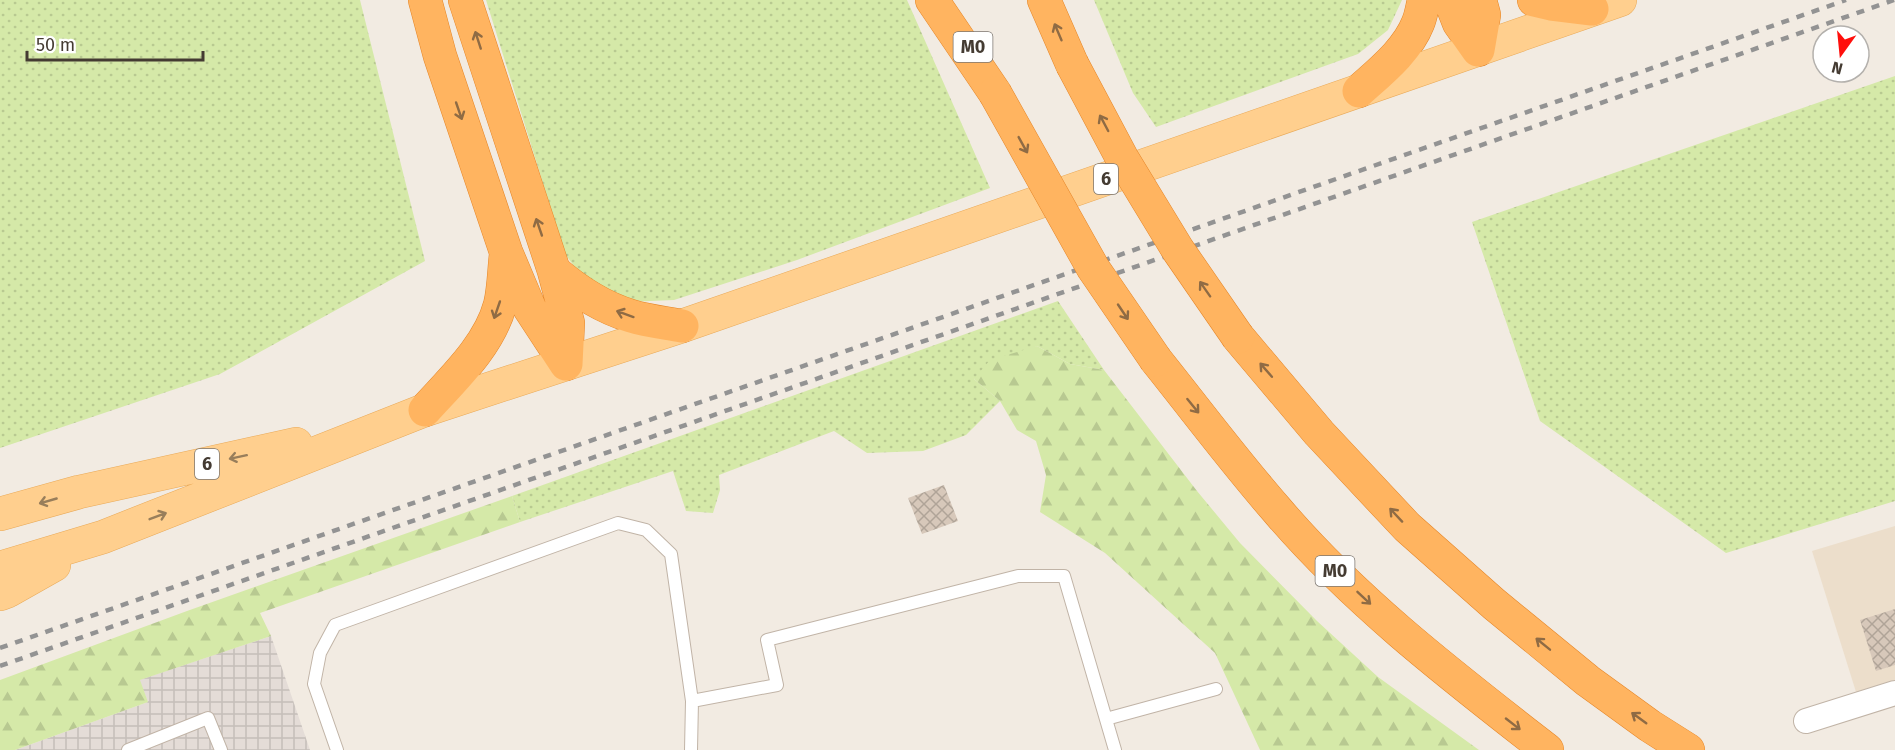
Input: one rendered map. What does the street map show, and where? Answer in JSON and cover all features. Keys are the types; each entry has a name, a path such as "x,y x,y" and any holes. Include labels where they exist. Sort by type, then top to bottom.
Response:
{"highway":[{"path":"425,0 440,56 506,252 530,309 566,364"},
{"path":"465,0 554,271 568,323 566,364"},
{"path":"932,0 995,93"},
{"name":"M0","path":"953,0 995,93 1093,268 1156,360 1276,510 1332,568 1383,616 1547,750"},
{"path":"1044,0 1072,64 1122,158 1178,250 1238,338 1319,433 1407,526 1494,604 1588,681 1650,726 1688,750"},
{"path":"1359,92 1394,59 1409,39 1418,24 1424,0"},
{"path":"1450,0 1459,23 1478,50"},
{"path":"1478,50 1484,15 1480,0"},
{"path":"1534,0 1551,4 1606,4"},
{"path":"411,416 468,362 489,332 500,305 506,252"},
{"path":"554,271 572,287 595,302 631,316 682,326"}],"main road":[{"name":"6","path":"0,568 104,537 411,416 682,326 1359,92 1606,4"},
{"name":"6","path":"0,514 79,492 411,416"},
{"path":"0,594 104,537"}],"street":[{"path":"1806,721 1895,693"}],"lane":[{"path":"337,750 314,684 320,653 335,625 618,523 646,530 671,554 692,701 691,750"},
{"path":"692,701 777,685 767,640 1018,576 1064,576 1115,750"},
{"path":"1106,719 1216,689"},
{"path":"128,750 208,718 221,750"}],"shaded area":[{"path":"1895,526 1895,680 1856,692 1812,551"},
{"path":"271,636 310,750 15,750 148,702 139,680"}],"green space":[{"path":"0,0 360,0 425,261 220,374 0,448"},
{"path":"486,0 907,0 990,188 797,260 674,300 627,302 586,282 565,254"},
{"path":"1094,0 1402,0 1388,30 1358,54 1156,127 1133,93"},
{"path":"1895,76 1895,501 1726,553 1540,421 1472,222"},
{"path":"1058,301 1104,370 1070,364 1037,346 974,379 1000,401 966,435 923,451 867,453 834,431 719,475 720,490 713,513 686,511 673,471 520,522 512,496"},
{"path":"1037,346 1070,364 1104,370 1240,543 1317,621 1378,677 1479,750 1260,750 1215,653 1105,553 1040,512 1046,475 1036,441 1017,430 1000,401 974,379 990,360"},
{"path":"512,496 520,522 260,613 271,636 140,680 148,702 15,750 0,750 0,680"}],"building":[{"path":"944,485 958,521 922,534 908,498"},
{"path":"1895,609 1895,665 1876,671 1860,620"}],"railway":[{"path":"0,648 1846,0"},
{"path":"0,666 1894,0"}]}
